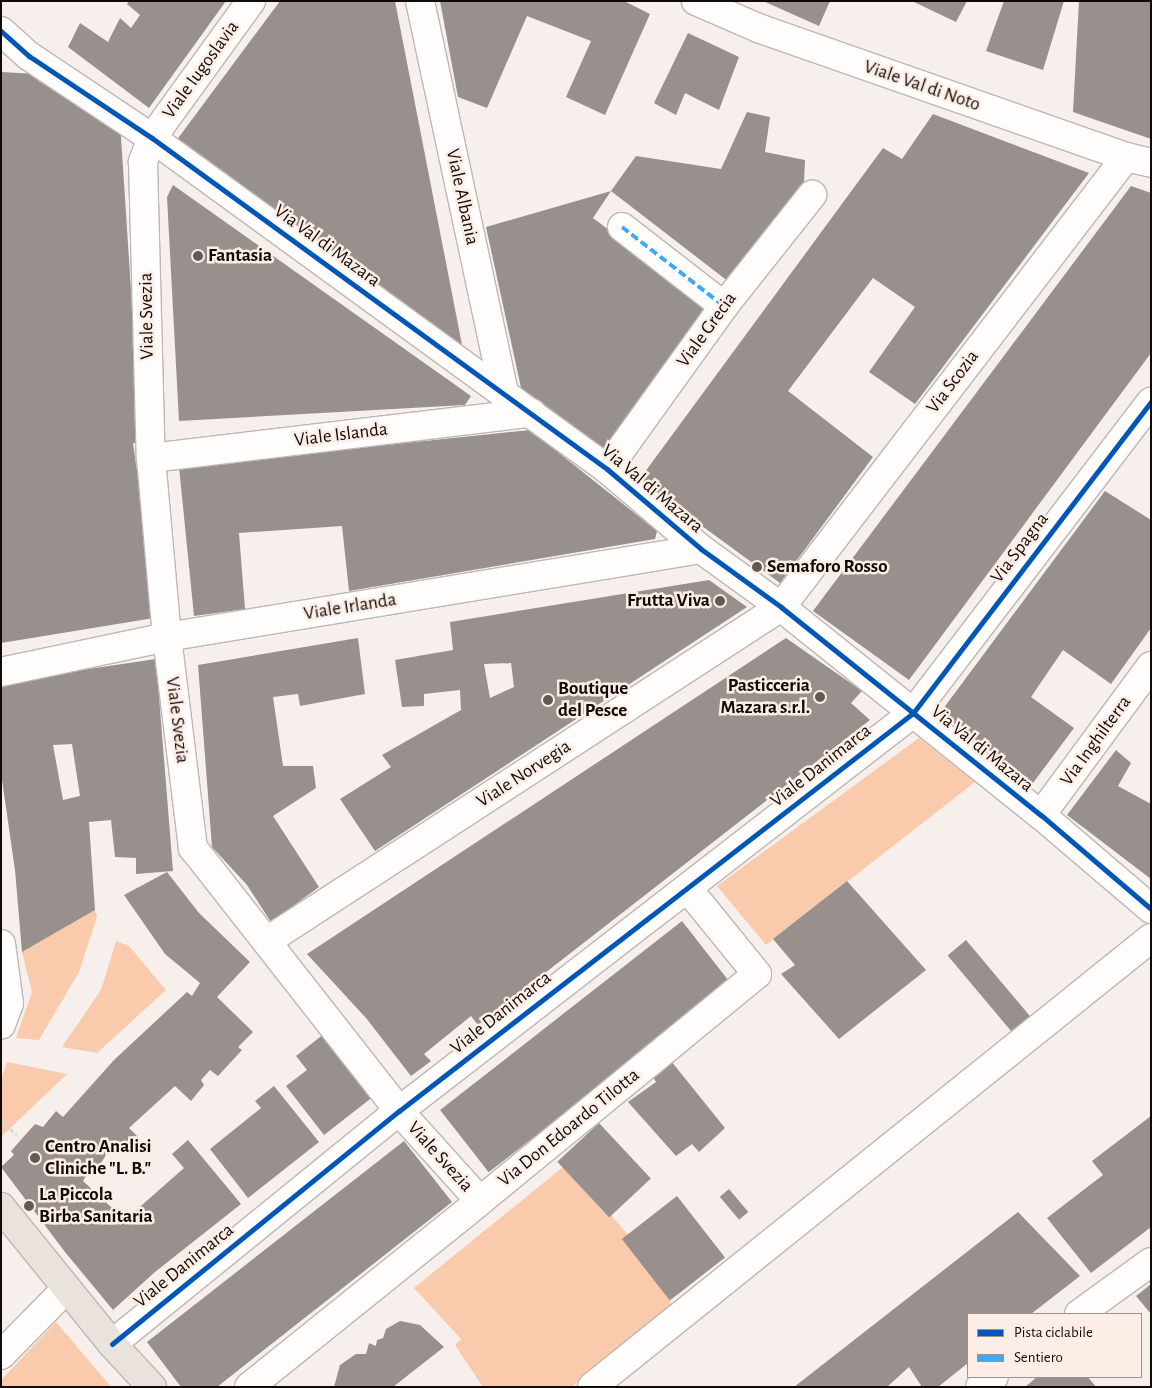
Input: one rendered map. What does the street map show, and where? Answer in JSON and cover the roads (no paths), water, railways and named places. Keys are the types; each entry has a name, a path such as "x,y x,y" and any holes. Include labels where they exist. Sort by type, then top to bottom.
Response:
{"main road":[{"path":"1,1207 112,1344 152,1387"}],"street":[{"name":"Viale Iugoslavia","path":"152,138 251,1"},
{"name":"Viale Albania","path":"420,1 504,392"},
{"name":"Viale Val di Noto","path":"696,1 758,28 1138,160"},
{"name":"Via Val di Mazara","path":"1,31 36,60 152,138 504,392 607,469 701,549 781,607 1041,815 1151,909"},
{"path":"1,57 36,60"},
{"name":"Viale Svezia","path":"152,138 143,162 151,458 167,636 193,848 399,1111 480,1201"},
{"name":"Via Scozia","path":"781,607 1138,160"},
{"name":"Viale Grecia","path":"607,469 724,306 812,195"},
{"path":"622,227 724,306"},
{"name":"Via Spagna","path":"913,713 1151,402"},
{"name":"Viale Islanda","path":"151,458 531,413"},
{"name":"Viale Irlanda","path":"1,672 167,636 701,549"},
{"name":"Viale Norvegia","path":"267,942 781,607"},
{"name":"Via Inghilterra","path":"1041,815 1151,666"},
{"name":"Viale Danimarca","path":"112,1344 399,1111 913,713"},
{"name":"Via Don Edoardo Tilotta","path":"249,1387 757,974 688,889"},
{"path":"592,1387 1151,938"},
{"path":"1,944 9,1003 1,1025"},
{"path":"1080,1313 1151,1262"},
{"path":"1,1355 66,1289"},
{"path":"980,1387 993,1378"}],"place":[{"name":"Fantasia","path":"198,256"},
{"name":"Semaforo Rosso","path":"757,567"},
{"name":"Frutta Viva","path":"720,601"},
{"name":"Pasticceria Mazara s.r.l.","path":"820,697"},
{"name":"Boutique del Pesce","path":"548,700"},
{"name":"Centro Analisi Cliniche \"L. B.\"","path":"35,1158"},
{"name":"La Piccola Birba Sanitaria","path":"29,1206"}]}
